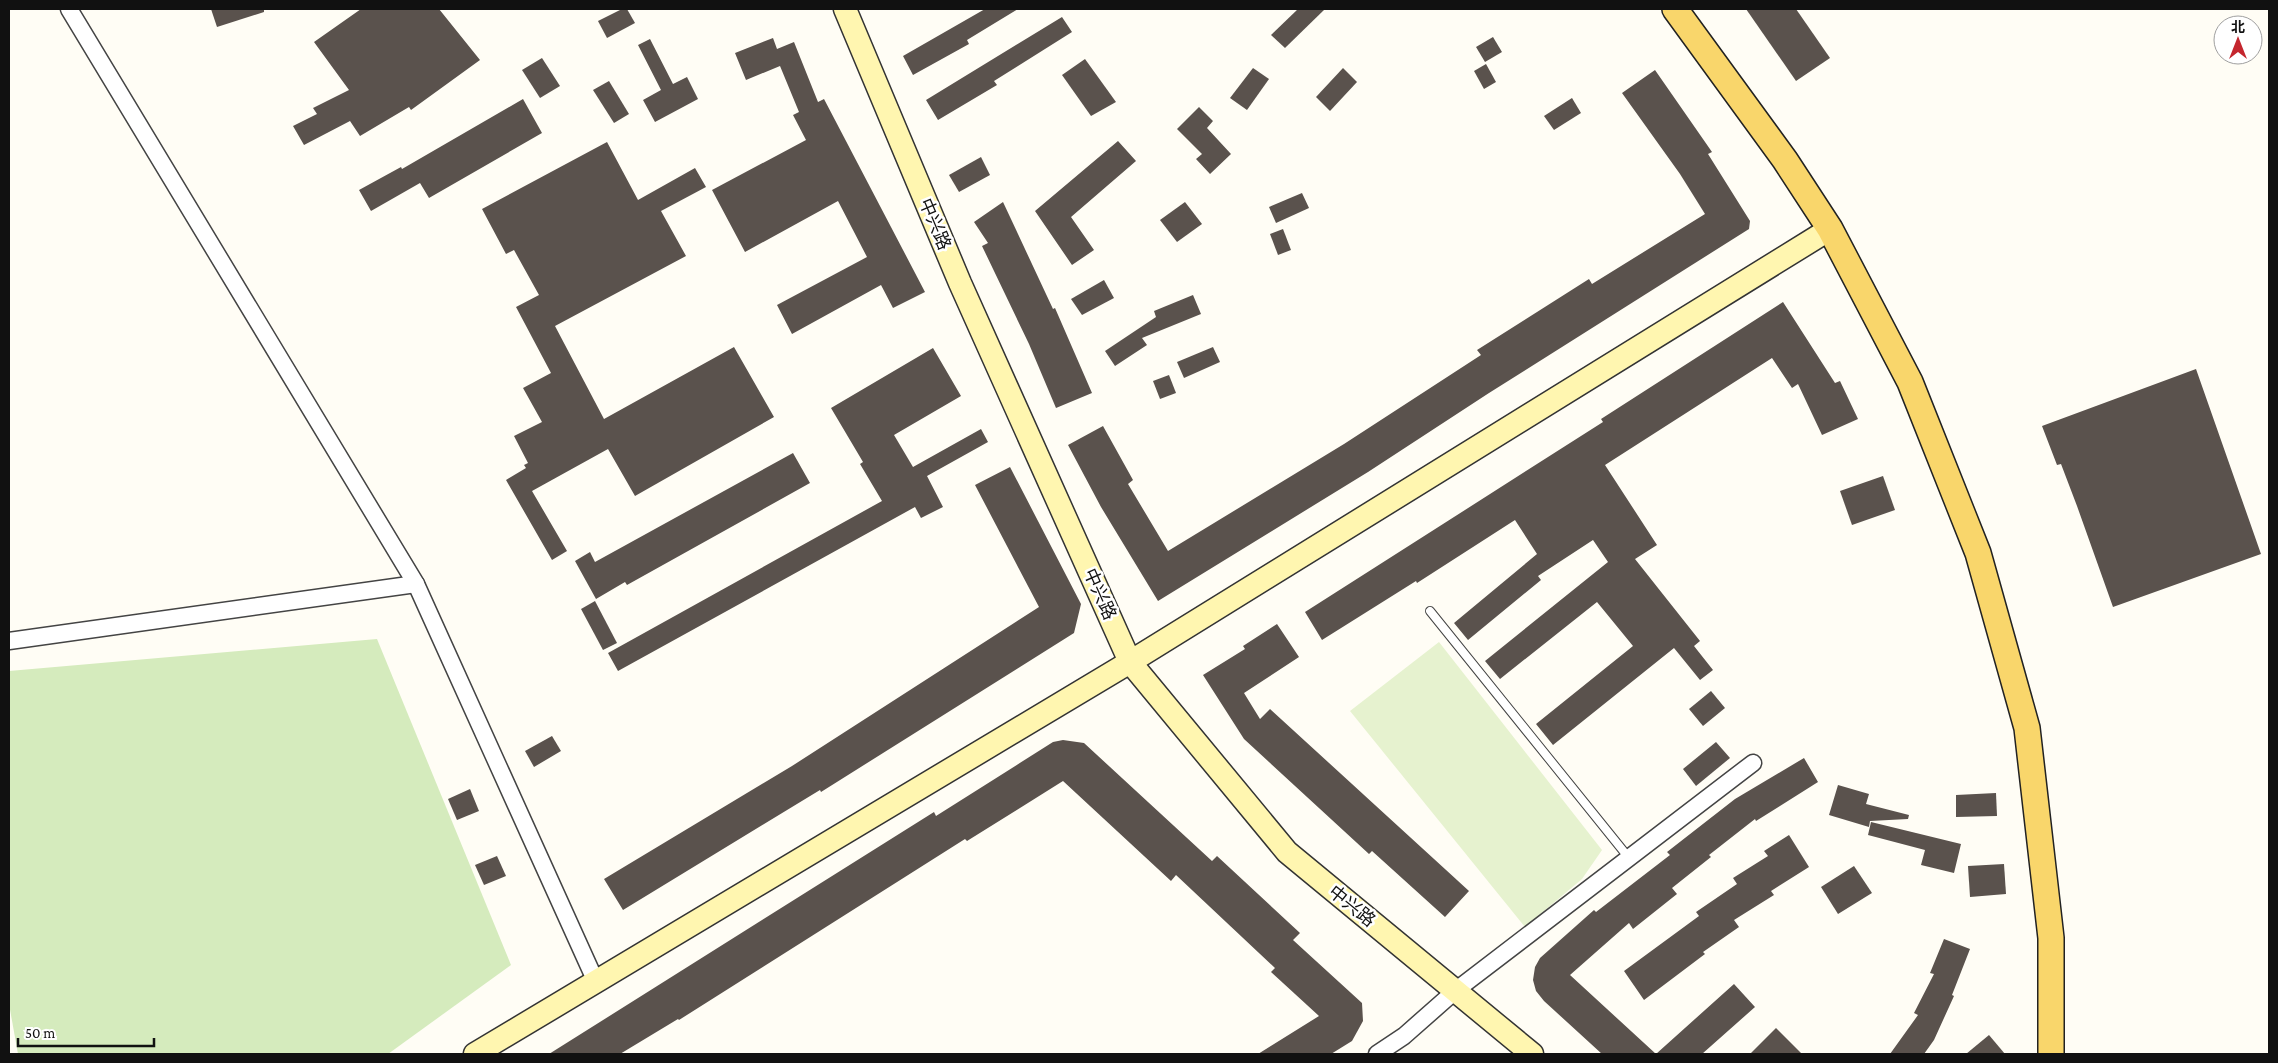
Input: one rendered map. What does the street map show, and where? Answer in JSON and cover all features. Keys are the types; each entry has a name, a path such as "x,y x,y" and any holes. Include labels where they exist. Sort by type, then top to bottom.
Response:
{"main road":[{"name":"中兴路","path":"845,9 960,282 1130,662 1286,852 1532,1054"},
{"path":"1675,9 1785,160 1830,229 1910,382 1978,553 2027,728 2051,938 2051,1054"},
{"path":"475,1054 1130,662 1830,229"}],"street":[{"path":"68,9 416,584 596,982"},
{"path":"9,642 416,584"},
{"path":"1377,1054 1404,1036 1455,991 1753,763"}],"lane":[{"path":"1430,611 1629,858"}],"green space":[{"path":"377,639 511,965 388,1054 18,1054 9,1004 9,671"},
{"path":"1439,642 1602,850 1582,879 1525,927 1350,711"}],"building":[{"path":"211,9 264,9 264,12 217,27"},
{"path":"361,9 439,9 480,60 411,110 409,107 360,136 350,121 304,145 293,126 317,114 313,108 349,90 314,42"},
{"path":"622,9 627,9 635,23 607,38 598,21"},
{"path":"985,9 1018,9 967,40 969,44 913,75 903,56"},
{"path":"1298,9 1325,9 1285,48 1271,35"},
{"path":"1746,9 1796,9 1830,58 1796,81"},
{"path":"1062,17 1072,32 994,81 997,85 938,120 926,100"},
{"path":"1493,37 1502,52 1485,62 1476,47"},
{"path":"773,38 777,49 794,42 818,102 824,99 925,292 893,308 881,285 792,334 777,305 867,257 838,201 745,252 712,190 806,140 793,115 799,112 780,66 746,80 735,53"},
{"path":"650,39 673,84 687,77 698,99 655,122 643,100 661,90 638,45"},
{"path":"542,58 560,86 540,98 522,70"},
{"path":"1085,59 1116,102 1091,116 1062,75"},
{"path":"1486,64 1496,82 1484,89 1474,71"},
{"path":"1253,68 1269,79 1247,110 1230,98"},
{"path":"1343,68 1357,82 1330,111 1316,97"},
{"path":"1655,70 1712,152 1708,154 1750,221 1749,229 1489,393 1368,472 1158,601 1101,507 1068,445 1103,426 1133,480 1128,484 1168,551 1344,444 1481,355 1477,350 1589,279 1592,284 1705,214 1680,174 1622,93"},
{"path":"609,81 629,114 614,123 593,90"},
{"path":"1572,98 1581,113 1554,130 1544,116"},
{"path":"523,99 542,133 429,198 420,183 371,211 359,190 401,167 402,169"},
{"path":"1199,107 1213,121 1207,128 1231,154 1210,174 1196,159 1202,154 1177,129"},
{"path":"1118,141 1136,161 1071,217 1094,250 1072,265 1035,211"},
{"path":"607,142 638,200 695,168 706,187 661,211 686,256 555,326 604,419 734,347 774,417 635,496 608,449 532,491 567,551 552,560 506,480 526,468 524,465 528,463 514,436 542,422 523,388 551,373 516,307 539,295 514,250 506,254 482,209"},
{"path":"981,157 990,175 959,192 949,175"},
{"path":"1302,193 1309,208 1276,223 1269,207"},
{"path":"1003,202 1053,309 1055,308 1092,393 1056,408 1029,344 982,246 988,243 974,222"},
{"path":"1185,202 1202,224 1177,242 1160,220"},
{"path":"1283,229 1291,250 1278,255 1270,234"},
{"path":"1104,280 1114,298 1082,315 1071,299"},
{"path":"1193,295 1201,314 1142,338 1147,345 1115,366 1105,351 1156,317 1154,311"},
{"path":"1783,302 1835,383 1840,381 1858,419 1822,435 1798,384 1792,388 1772,358 1605,465 1657,545 1635,559 1700,641 1694,646 1713,670 1700,680 1674,648 1553,745 1536,724 1633,646 1597,602 1500,679 1485,661 1608,562 1593,540 1538,576 1541,580 1468,640 1454,623 1537,554 1515,520 1417,583 1416,581 1322,640 1305,612 1603,422 1601,419"},
{"path":"1213,347 1220,362 1184,378 1177,362"},
{"path":"933,348 961,396 894,435 913,467 981,429 988,442 927,476 943,507 921,518 915,507 618,671 608,653 882,501 860,464 863,462 831,408"},
{"path":"2196,369 2261,554 2113,607 2061,464 2057,465 2042,426"},
{"path":"1169,375 1176,393 1160,399 1153,381"},
{"path":"793,453 810,483 627,585 625,582 596,599 575,561 590,552 595,562"},
{"path":"1010,467 1081,604 1074,633 821,792 820,790 623,910 604,879 792,766 1039,607 975,485"},
{"path":"1883,476 1895,510 1852,525 1840,491"},
{"path":"595,601 617,643 603,650 581,609"},
{"path":"1277,624 1299,657 1244,693 1260,719 1270,709 1469,891 1445,917 1372,851 1369,854 1244,739 1203,675 1245,649 1243,646"},
{"path":"1711,691 1725,708 1703,726 1689,709"},
{"path":"552,736 561,751 534,767 525,751"},
{"path":"1063,740 1084,743 1212,861 1217,856 1300,933 1293,940 1362,1003 1363,1021 1352,1041 1331,1054 1258,1054 1319,1016 1271,972 1275,968 1176,875 1171,881 1063,781 967,841 965,839 679,1020 620,1054 549,1054 934,812 936,816 1053,742"},
{"path":"1716,742 1730,758 1696,786 1683,769"},
{"path":"1804,758 1818,782 1756,821 1755,819 1709,855 1711,857 1672,888 1677,894 1633,929 1629,923 1570,975 1656,1054 1602,1054 1544,1001 1536,991 1533,980 1535,967 1540,958 1594,910 1596,912 1670,855 1667,852 1735,799"},
{"path":"1838,785 1869,794 1866,804 1909,815 1908,819 1870,821 1869,827 1829,815"},
{"path":"470,789 479,811 457,820 448,799"},
{"path":"1996,793 1997,816 1956,817 1956,795"},
{"path":"1871,822 1961,844 1954,873 1921,865 1925,850 1868,835"},
{"path":"1789,835 1809,867 1771,891 1774,895 1734,920 1739,927 1703,952 1705,954 1644,1000 1624,971 1699,916 1696,912 1737,884 1733,878 1768,856 1764,851"},
{"path":"497,856 506,876 484,885 475,865"},
{"path":"2004,864 2006,894 1970,897 1968,866"},
{"path":"1854,866 1872,893 1838,914 1821,887"},
{"path":"1944,939 1970,949 1952,995 1954,996 1934,1040 1924,1054 1890,1054 1918,1015 1914,1013 1934,974 1930,973"},
{"path":"1734,984 1755,1007 1702,1054 1656,1054"},
{"path":"1776,1028 1802,1054 1750,1054"},
{"path":"1989,1035 2005,1054 1966,1054"}]}
